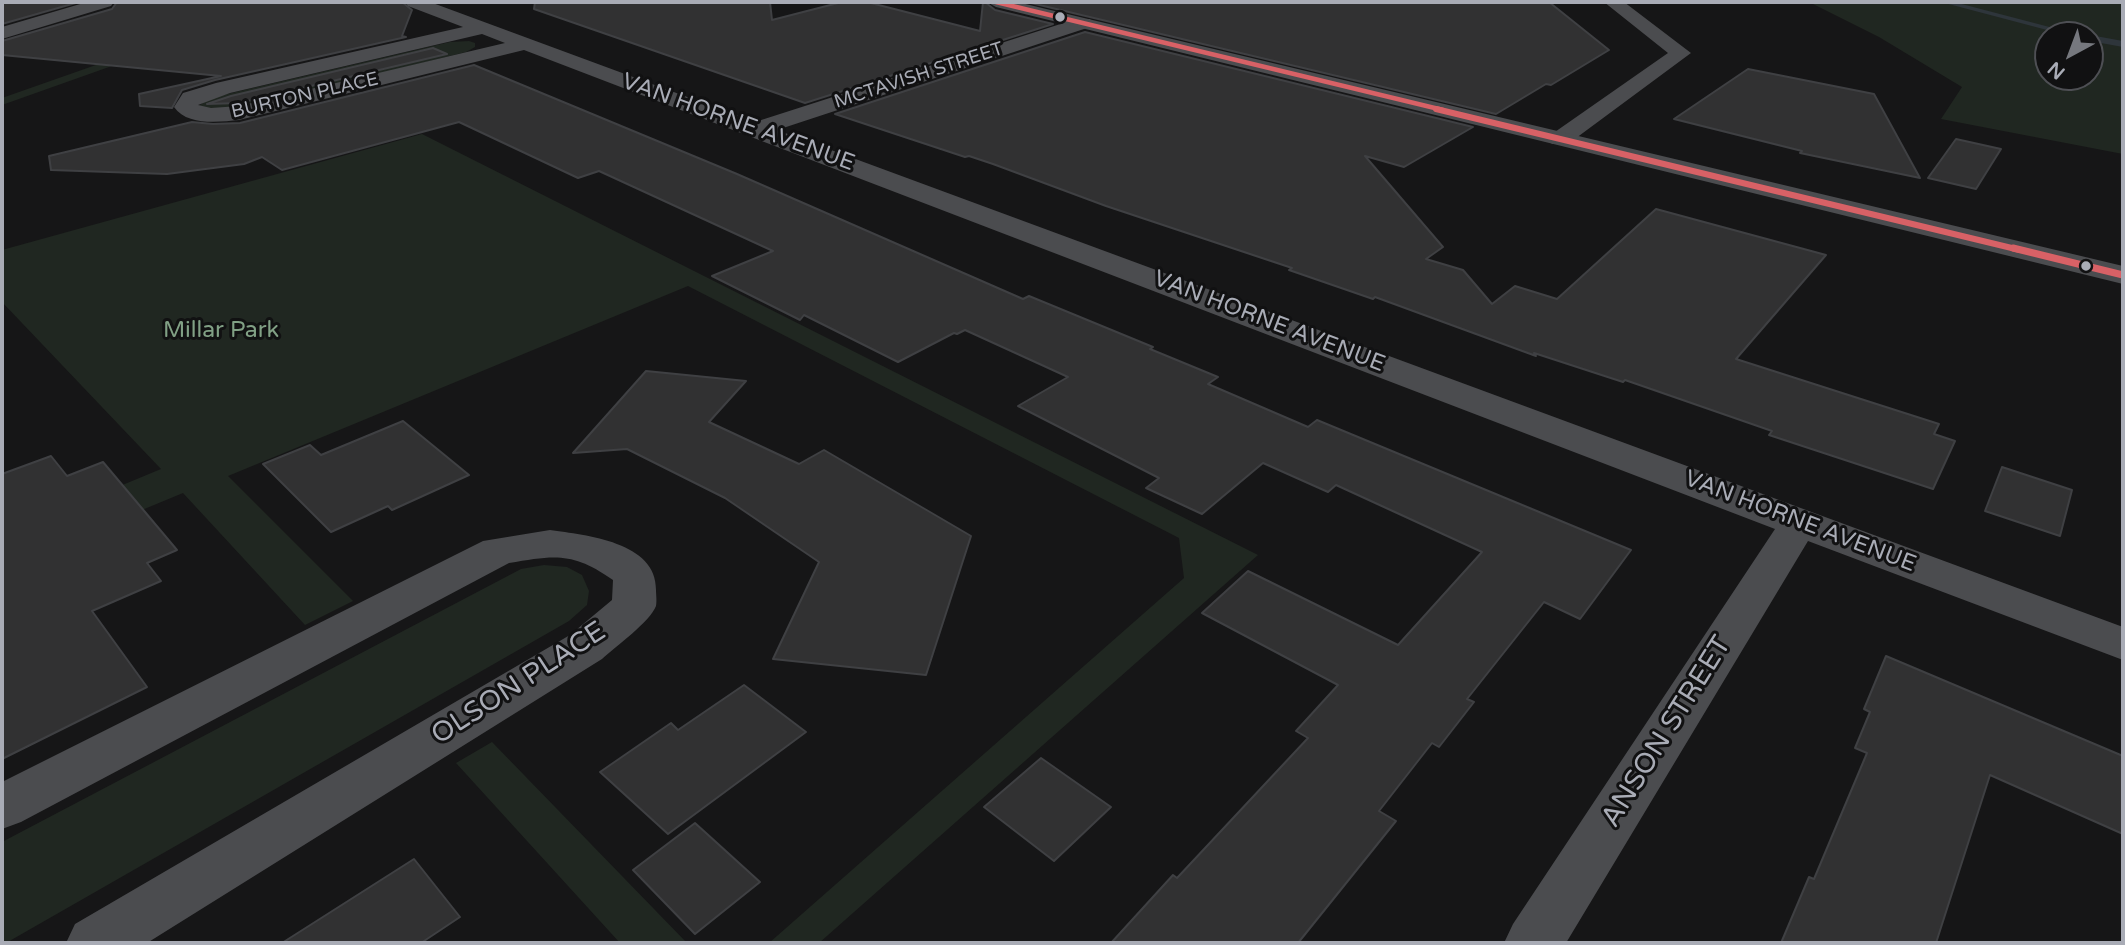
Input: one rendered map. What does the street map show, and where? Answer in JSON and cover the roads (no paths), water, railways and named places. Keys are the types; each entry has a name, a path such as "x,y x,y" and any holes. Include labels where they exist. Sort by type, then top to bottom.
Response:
{"street":[{"path":"2,33 105,2"},
{"name":"VAN HORNE AVENUE","path":"414,2 2123,644"},
{"path":"996,2 2123,275"},
{"path":"1560,139 1681,53 1613,2"},
{"name":"MCTAVISH STREET","path":"756,129 1083,23"},
{"name":"BURTON PLACE","path":"484,28 224,88 191,98 185,107 196,114 212,116 239,113 526,44"},
{"name":"ANSON STREET","path":"1534,943 1800,522"},
{"name":"OLSON PLACE","path":"2,807 498,551 551,543 600,551 635,575 634,605 586,648 96,943"}],"waterway":[{"path":"1945,2 2034,24"},
{"path":"2104,41 2123,44"}],"park label":[{"name":"Millar Park","path":"221,331"}]}
